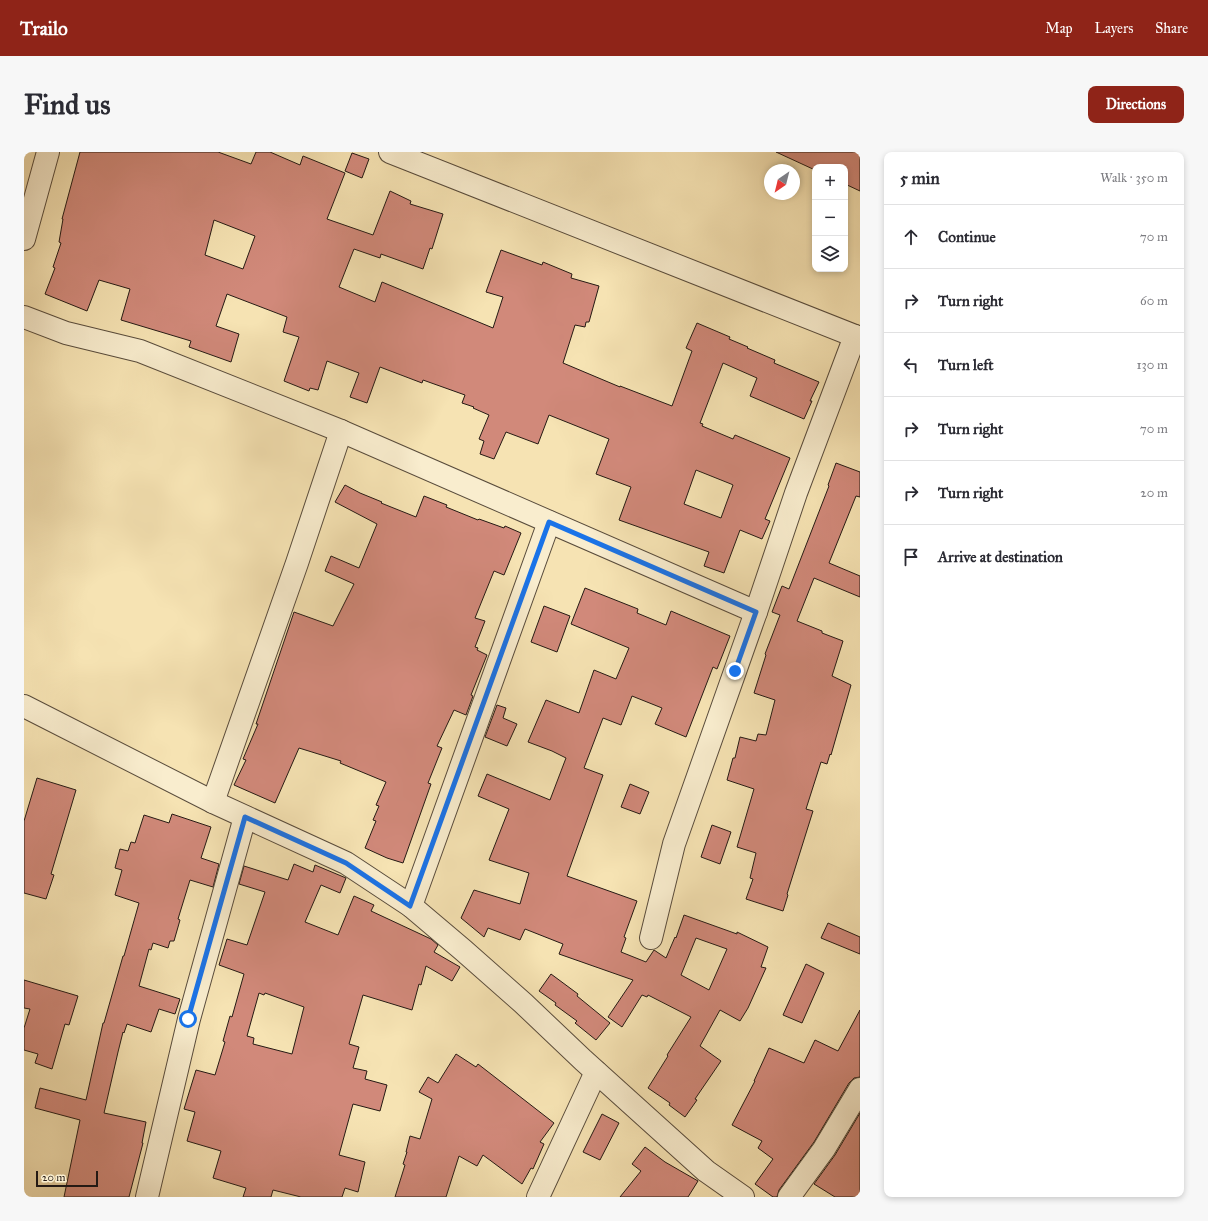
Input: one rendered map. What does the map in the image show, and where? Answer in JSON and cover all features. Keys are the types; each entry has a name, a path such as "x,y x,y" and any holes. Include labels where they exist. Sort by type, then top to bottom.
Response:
{"street":[{"path":"24,239 48,152"},
{"path":"390,152 857,337 796,492 756,612 674,844 650,938"},
{"path":"24,317 66,333 140,351 341,431 756,612"},
{"path":"213,802 297,563 341,431"},
{"path":"410,906 549,522"},
{"path":"24,706 213,802 346,863 410,906 463,950 706,1171 743,1197"},
{"path":"147,1197 188,1019 245,817"},
{"path":"538,1197 596,1072"},
{"path":"789,1197 824,1149 860,1088"}],"building":[{"path":"80,152 218,152 251,164 256,152 270,152 300,165 303,156 345,173 327,219 373,235 390,191 411,201 410,204 443,214 432,249 430,248 423,269 381,254 380,258 354,249 339,287 375,302 382,282 493,328 503,297 486,292 501,250 542,265 543,262 572,274 571,278 599,286 589,322 586,322 585,327 575,325 563,363 620,387 672,406 692,351 686,348 697,323 730,337 729,339 775,360 774,363 819,382 810,401 812,401 804,419 750,396 757,378 723,363 700,423 703,424 702,426 733,439 735,435 790,458 765,519 770,521 762,539 740,530 724,573 704,566 709,552 619,520 631,487 596,474 609,439 549,415 538,444 506,432 494,459 480,454 484,441 479,439 489,415 473,408 474,407 462,403 465,395 423,380 422,383 380,367 367,403 350,397 359,373 327,361 318,390 310,388 309,391 284,381 299,337 283,332 287,317 227,294 216,326 239,334 231,362 189,347 191,341 121,320 130,289 99,280 87,311 45,294 55,268 53,267 61,243 59,242 62,219","holes":["214,220 255,236 243,269 205,255","696,470 733,485 721,518 684,504"]},
{"path":"776,152 860,152 860,191 848,185 848,164 812,164 812,169"},
{"path":"352,153 369,159 362,178 345,171"},
{"path":"836,463 860,472 860,497 856,496 829,563 860,576 860,597 814,578 797,621 843,641 832,676 851,685 831,755 830,754 827,764 821,762 806,809 813,811 783,911 746,899 753,879 750,878 756,853 737,847 754,789 727,780 733,758 735,758 740,737 756,741 758,734 766,735 775,700 754,693 766,655 765,654 780,615 772,612 782,586 789,589 829,486 828,485"},
{"path":"345,485 382,502 381,503 416,517 424,496 478,520 479,519 504,528 505,526 521,533 504,575 494,571 475,618 485,621 475,647 478,648 477,650 487,655 471,695 473,696 466,715 454,710 437,746 442,748 428,783 431,784 403,863 387,858 365,848 376,821 373,820 379,806 376,805 386,782 340,763 341,761 299,748 275,803 234,785 246,760 243,759 258,724 256,724 294,612 333,626 354,584 325,571 331,556 359,568 377,524 335,502"},
{"path":"585,588 638,609 637,613 666,625 671,611 730,636 717,669 713,667 686,737 655,724 662,708 632,696 621,725 603,718 584,768 603,775 567,876 637,901 624,937 626,938 621,952 646,962 654,950 666,958 675,937 676,938 684,915 737,934 737,932 768,947 761,967 766,968 748,1008 740,1021 720,1010 700,1046 721,1061 695,1099 697,1100 685,1117 669,1105 670,1103 648,1088 691,1017 648,995 647,997 642,995 622,1027 608,1017 633,980 559,954 563,944 525,929 520,940 488,928 484,937 461,918 474,890 520,904 529,873 489,860 509,809 478,796 487,774 550,800 566,758 528,742 546,700 579,713 594,670 616,679 629,648 571,624","holes":["696,938 727,949 709,990 681,975"]},
{"path":"544,606 570,616 557,652 531,642"},
{"path":"497,705 506,708 503,718 517,724 507,746 485,737"},
{"path":"37,778 76,790 51,874 54,875 46,899 24,893 24,821"},
{"path":"630,784 649,792 640,814 621,807"},
{"path":"172,814 211,827 201,858 219,864 213,887 190,880 178,919 180,920 174,941 170,941 168,948 153,943 151,950 149,949 139,986 180,999 175,1014 159,1009 151,1032 127,1024 124,1033 123,1032 104,1113 146,1122 143,1143 129,1197 64,1197 80,1120 35,1108 40,1088 86,1100 103,1023 139,903 115,895 122,870 115,868 120,849 128,851 131,842 135,843 144,815 169,823"},
{"path":"712,825 731,832 720,864 701,857"},
{"path":"294,864 313,872 315,865 346,878 340,893 321,885 305,922 338,935 354,896 374,905 371,911 431,939 438,945 434,952 460,967 452,981 426,966 421,985 419,984 412,1010 363,995 349,1044 359,1047 353,1068 367,1071 365,1079 387,1085 380,1111 353,1104 339,1155 365,1162 358,1192 345,1188 342,1197 301,1197 273,1190 271,1197 243,1197 246,1188 213,1178 221,1151 187,1141 195,1112 184,1109 196,1070 215,1075 225,1042 223,1041 230,1016 232,1017 244,974 219,965 227,939 247,945 265,892 239,884 244,866 288,880","holes":["259,993 264,995 265,993 304,1007 292,1054 253,1044 254,1038 247,1036"]},
{"path":"828,923 860,937 860,954 821,938"},
{"path":"806,964 824,973 802,1023 783,1015"},
{"path":"551,974 578,994 577,996 610,1023 596,1040 575,1023 577,1021 539,991"},
{"path":"24,980 78,996 69,1025 65,1024 52,1069 35,1063 38,1054 24,1050 24,1028 30,1009 24,1008"},
{"path":"860,1010 860,1077 854,1078 849,1083 814,1142 779,1190 777,1197 773,1197 755,1184 773,1159 758,1148 762,1141 732,1125 755,1081 769,1048 804,1063 815,1040 838,1051"},
{"path":"456,1054 476,1067 478,1064 554,1123 540,1142 544,1144 533,1169 531,1168 522,1184 483,1155 477,1166 459,1156 446,1197 395,1197 405,1165 403,1164 410,1136 420,1139 432,1099 419,1092 428,1077 438,1083"},
{"path":"860,1113 860,1197 835,1197 814,1184 835,1155"},
{"path":"602,1114 619,1123 600,1160 583,1152"},
{"path":"645,1147 665,1162 698,1181 688,1197 620,1197 641,1171 632,1164"}],"route":[{"path":"188,1019 245,817 346,863 410,906 549,522 756,612 735,671"}]}
